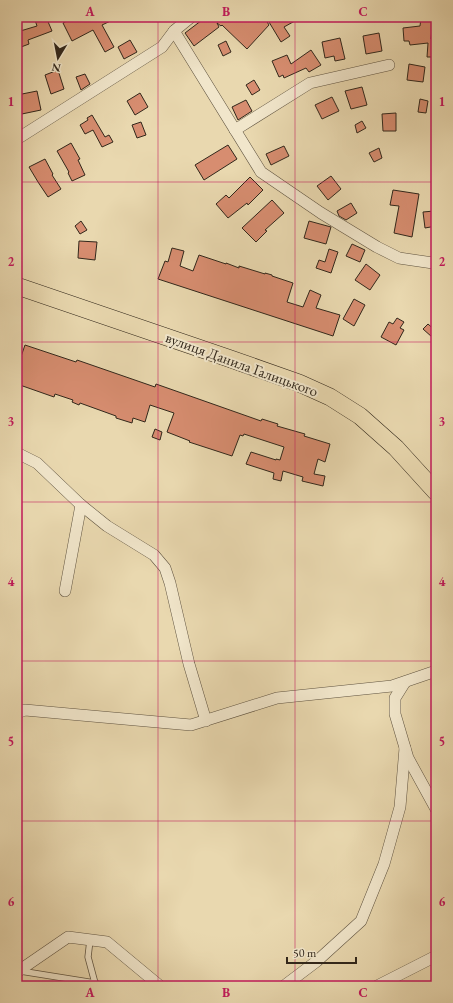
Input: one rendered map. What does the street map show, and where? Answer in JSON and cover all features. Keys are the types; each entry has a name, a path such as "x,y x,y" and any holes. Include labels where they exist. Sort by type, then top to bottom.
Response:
{"main road":[{"name":"вулиця Данила Галицького","path":"17,286 236,360 299,383 330,397 360,416 396,448 436,492"}],"street":[{"path":"17,139 162,47 174,31 191,17"},
{"path":"174,31 261,172 321,213 377,247 399,258 433,263 436,265"},
{"path":"235,130 310,83 389,65"},
{"path":"17,453 37,463 81,505 107,526 154,555 165,568 170,583 189,664 206,721"},
{"path":"65,591 81,505"},
{"path":"17,713 25,710 191,725 277,698 392,686 436,671"},
{"path":"405,682 395,698 395,714 408,758 436,809"},
{"path":"284,986 317,961 361,921 384,864 400,807 405,748"},
{"path":"18,972 68,938 90,940 107,942 160,986"},
{"path":"377,986 436,956"}],"lane":[{"path":"90,940 88,956 95,983"},
{"path":"18,972 95,983 102,986"}],"building":[{"path":"34,17 46,17 52,31 28,40 29,44 21,47 20,44 17,45 17,32 37,26"},
{"path":"74,17 119,17 102,25 114,47 105,52 93,30 72,41 63,23"},
{"path":"206,17 264,17 269,25 247,49 222,25 221,26 217,23 219,27 194,46 185,33"},
{"path":"278,17 302,17 284,27 290,36 281,42 269,22"},
{"path":"421,18 433,19 431,39 436,40 436,57 427,57 428,43 410,45 409,41 404,41 403,28 420,26"},
{"path":"379,33 382,51 366,54 363,36"},
{"path":"340,38 345,59 335,61 334,56 325,58 322,42"},
{"path":"130,40 137,52 124,59 118,47"},
{"path":"226,41 231,52 223,56 218,45"},
{"path":"311,50 321,65 309,72 306,68 284,78 283,75 279,77 272,61 287,55 291,64"},
{"path":"409,64 425,67 423,82 407,80"},
{"path":"58,70 64,89 51,94 45,75"},
{"path":"85,74 90,84 81,90 76,77"},
{"path":"254,80 260,90 252,95 246,85"},
{"path":"362,87 367,105 351,109 345,91"},
{"path":"37,91 41,110 17,115 17,95"},
{"path":"140,93 148,107 135,115 127,101"},
{"path":"332,97 339,111 322,119 315,105"},
{"path":"420,99 428,101 426,113 418,112"},
{"path":"246,100 252,111 238,120 232,107"},
{"path":"396,113 396,131 383,131 382,114"},
{"path":"92,115 105,137 109,135 113,142 102,147 93,130 85,134 80,125 88,120 87,118"},
{"path":"362,121 366,128 357,133 355,125"},
{"path":"141,122 146,135 137,138 132,125"},
{"path":"71,143 80,159 78,160 85,175 72,181 68,173 69,172 57,151"},
{"path":"228,145 237,159 204,180 195,165"},
{"path":"284,146 289,156 271,165 266,154"},
{"path":"379,148 382,158 374,162 369,153"},
{"path":"45,159 53,174 52,175 61,189 48,197 29,167"},
{"path":"331,176 341,189 328,200 317,186"},
{"path":"250,177 263,190 248,205 247,203 228,218 216,204 226,195 229,198"},
{"path":"393,190 419,194 412,237 394,233 399,206 390,205"},
{"path":"272,200 284,213 265,230 267,231 256,242 242,228"},
{"path":"351,203 357,213 346,220 339,216 337,211"},
{"path":"434,211 436,226 425,228 423,212"},
{"path":"81,221 87,230 80,234 75,226"},
{"path":"309,221 331,227 326,244 304,238"},
{"path":"79,241 97,242 95,260 78,258"},
{"path":"352,244 365,250 360,262 346,256"},
{"path":"172,248 184,251 180,266 193,271 199,255 239,268 239,266 272,275 293,283 287,302 303,307 310,290 321,295 316,308 340,315 333,336 158,279 165,261 168,262"},
{"path":"329,249 338,252 331,273 316,268 319,260 325,262"},
{"path":"366,264 380,275 370,290 355,280"},
{"path":"354,299 365,305 354,326 343,319"},
{"path":"397,318 404,322 400,328 404,330 396,345 381,337 389,322 393,324"},
{"path":"428,324 436,331 432,337 423,329"},
{"path":"25,345 76,362 77,360 155,387 156,384 261,421 262,419 278,424 277,426 305,434 304,436 330,444 325,462 318,459 314,474 325,476 323,486 302,481 303,477 283,471 281,481 273,479 274,473 246,464 251,452 280,460 284,447 244,434 243,436 240,435 232,456 189,442 190,441 167,432 174,413 150,405 145,422 133,418 132,423 80,403 79,405 72,402 73,400 55,394 54,397 17,384 17,368"},
{"path":"155,429 162,432 160,440 152,437"}]}
